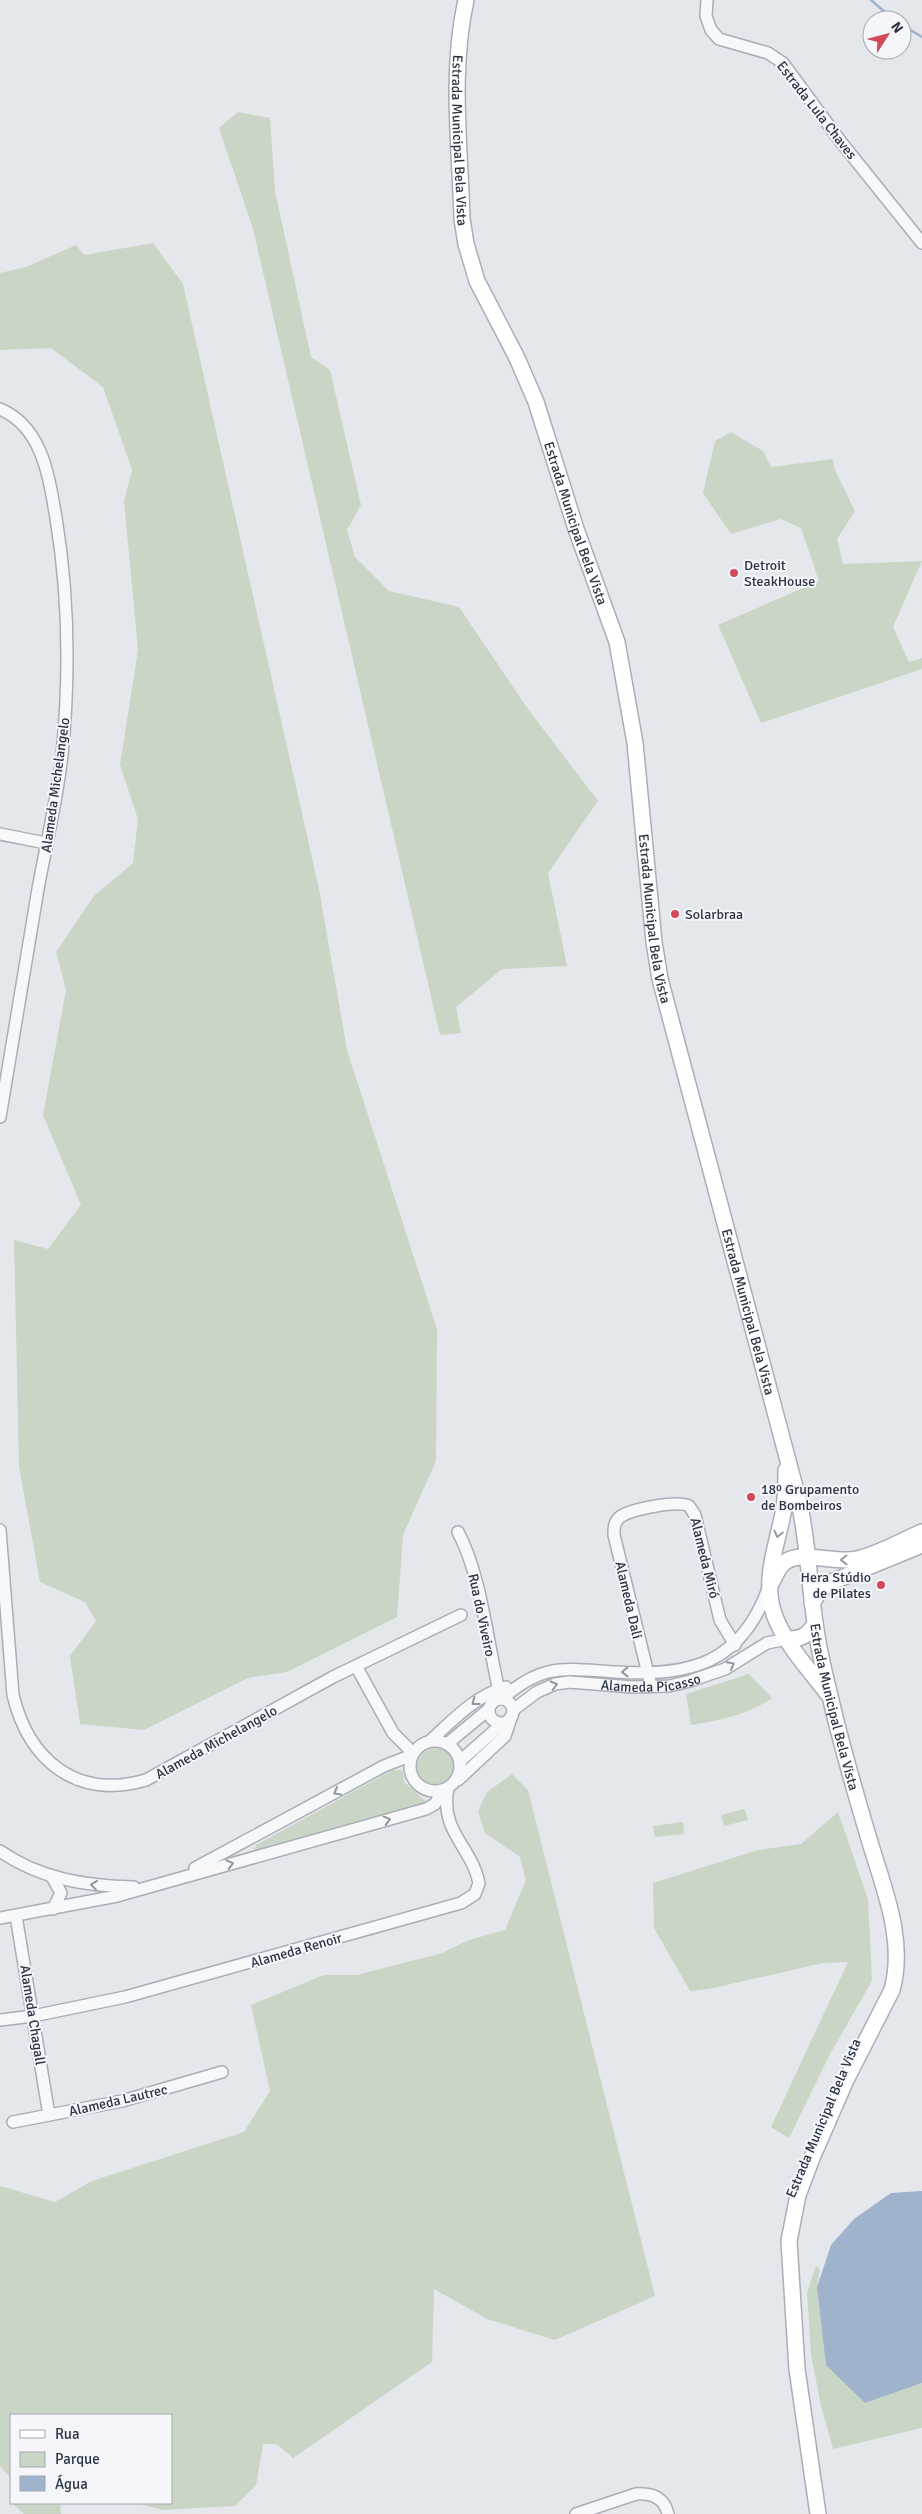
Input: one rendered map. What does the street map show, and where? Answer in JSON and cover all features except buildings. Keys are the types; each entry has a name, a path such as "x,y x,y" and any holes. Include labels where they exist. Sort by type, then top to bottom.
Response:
{"main road":[{"name":"Estrada Municipal Bela Vista","path":"466,0 461,25 458,69 462,219 466,244 484,298 517,358 536,402 576,529 617,642 636,743 654,942 660,979 803,1519 815,1624 830,1696 870,1843 886,1933 889,1966 882,1990 838,2077 799,2168 784,2214 780,2260 818,2514"},
{"name":"Alameda Picasso","path":"786,1451 784,1508 774,1546 769,1588 774,1613 787,1639 830,1696"},
{"path":"769,1588 784,1562 808,1558 845,1561 858,1559 922,1532"},
{"path":"812,1603 820,1591 829,1584 922,1545"},
{"path":"787,1639 804,1637 809,1634 815,1624"}],"street":[{"name":"Estrada Lula Chaves","path":"707,0 706,16 719,39 734,45 768,53 784,63 841,142 922,243"},
{"name":"Alameda Michelangelo","path":"0,409 18,420 35,441 47,471 63,561 67,609 68,672 61,758 0,1117"},
{"path":"0,834 46,843"},
{"name":"Alameda Miró","path":"623,1516 672,1503 690,1506 694,1515 720,1620 734,1646"},
{"name":"Alameda Dali","path":"623,1516 616,1523 614,1535 646,1672 651,1686"},
{"name":"Alameda Michelangelo","path":"0,1530 4,1625 13,1695 25,1730 33,1745 56,1767 80,1780 96,1785 115,1786 146,1780 356,1666 461,1615"},
{"name":"Rua do Viveiro","path":"458,1532 468,1553 501,1695"},
{"name":"Alameda Picasso","path":"166,1881 215,1859 384,1766 413,1754 420,1745 431,1740 475,1702 501,1695 520,1684 553,1671 566,1669 646,1672 696,1666 712,1660 734,1646 757,1618 769,1588"},
{"name":"Alameda Picasso","path":"448,1787 505,1736 513,1711 537,1692 555,1684 569,1682 669,1686 708,1676 738,1662 767,1642 787,1639"},
{"path":"356,1666 393,1733 413,1754 410,1764 413,1780 425,1790 448,1787"},
{"path":"431,1740 447,1744 457,1754 460,1761 502,1724 510,1720 513,1711 508,1702 501,1695 491,1703 488,1710 447,1744"},
{"path":"488,1710 492,1720 502,1724"},
{"name":"Alameda Picasso","path":"0,1918 117,1896 143,1887 254,1858 429,1808 435,1804 459,1776 460,1761"},
{"name":"Alameda Renoir","path":"0,2020 33,2016 126,1997 461,1903 475,1894 479,1883 449,1824 445,1806 448,1787"},
{"path":"248,1841 248,1853 254,1858"},
{"name":"Alameda Picasso","path":"0,1851 27,1867 52,1877 101,1886 143,1887"},
{"path":"52,1877 61,1893 53,1909"},
{"name":"Alameda Chagall","path":"16,1916 49,2115"},
{"name":"Alameda Lautrec","path":"12,2122 122,2101 222,2072"},
{"path":"576,2514 636,2494 646,2494 658,2498 663,2503 668,2514"}],"green space":[{"path":"238,112 270,118 275,191 311,357 330,370 361,505 347,530 355,557 389,591 459,607 528,709 598,801 548,873 567,966 502,969 456,1007 461,1033 440,1035 253,229 219,128"},
{"path":"153,243 183,284 319,889 347,1050 437,1329 436,1461 403,1535 397,1617 287,1672 248,1678 144,1730 80,1724 70,1656 96,1621 85,1602 40,1582 19,1467 14,1240 48,1249 81,1205 43,1115 66,990 56,952 94,896 133,863 138,819 120,765 138,650 124,501 132,470 103,387 51,348 0,350 0,273 26,267 76,245 84,255"},
{"path":"731,432 763,451 771,467 833,459 834,468 855,511 837,539 843,564 922,561 893,627 909,662 922,658 922,669 761,723 718,625 819,581 801,528 781,519 731,534 703,493 715,441"},
{"path":"749,1674 772,1698 743,1713 691,1725 686,1694"},
{"path":"436,1748 450,1753 455,1767 450,1781 436,1786 422,1781 417,1767 422,1753"},
{"path":"393,1770 402,1770 405,1783 426,1801 423,1806 256,1852 254,1849 256,1845"},
{"path":"512,1774 528,1790 655,2296 555,2340 487,2319 434,2289 432,2362 293,2458 277,2444 263,2444 256,2485 235,2506 162,2510 140,2504 172,2504 172,2414 10,2414 10,2477 0,2466 0,2186 55,2202 92,2181 244,2132 270,2091 251,2005 324,1975 357,1975 442,1953 469,1940 505,1930 526,1880 520,1857 485,1833 478,1811 487,1792"},
{"path":"745,1809 748,1820 724,1826 721,1815"},
{"path":"838,1812 868,1899 872,1981 830,2054 789,2138 771,2127 848,1962 823,1963 709,1989 690,1991 654,1928 653,1883 758,1850 801,1844"},
{"path":"683,1822 684,1834 655,1837 653,1826"},
{"path":"816,2266 820,2269 817,2287 865,2403 922,2383 922,2428 833,2449 821,2406 811,2354 807,2292"},
{"path":"13,2504 60,2504 61,2514 24,2514"}],"water":[{"path":"922,2191 922,2383 865,2403 826,2365 817,2287 831,2245 854,2219 891,2193"}],"waterway":[{"path":"871,0 882,10"},
{"path":"912,31 922,37"}],"place":[{"name":"Detroit SteakHouse","path":"734,573"},
{"name":"Solarbraa","path":"675,914"},
{"name":"18º Grupamento de Bombeiros","path":"751,1497"},
{"name":"Hera Stúdio de Pilates","path":"881,1585"}]}
